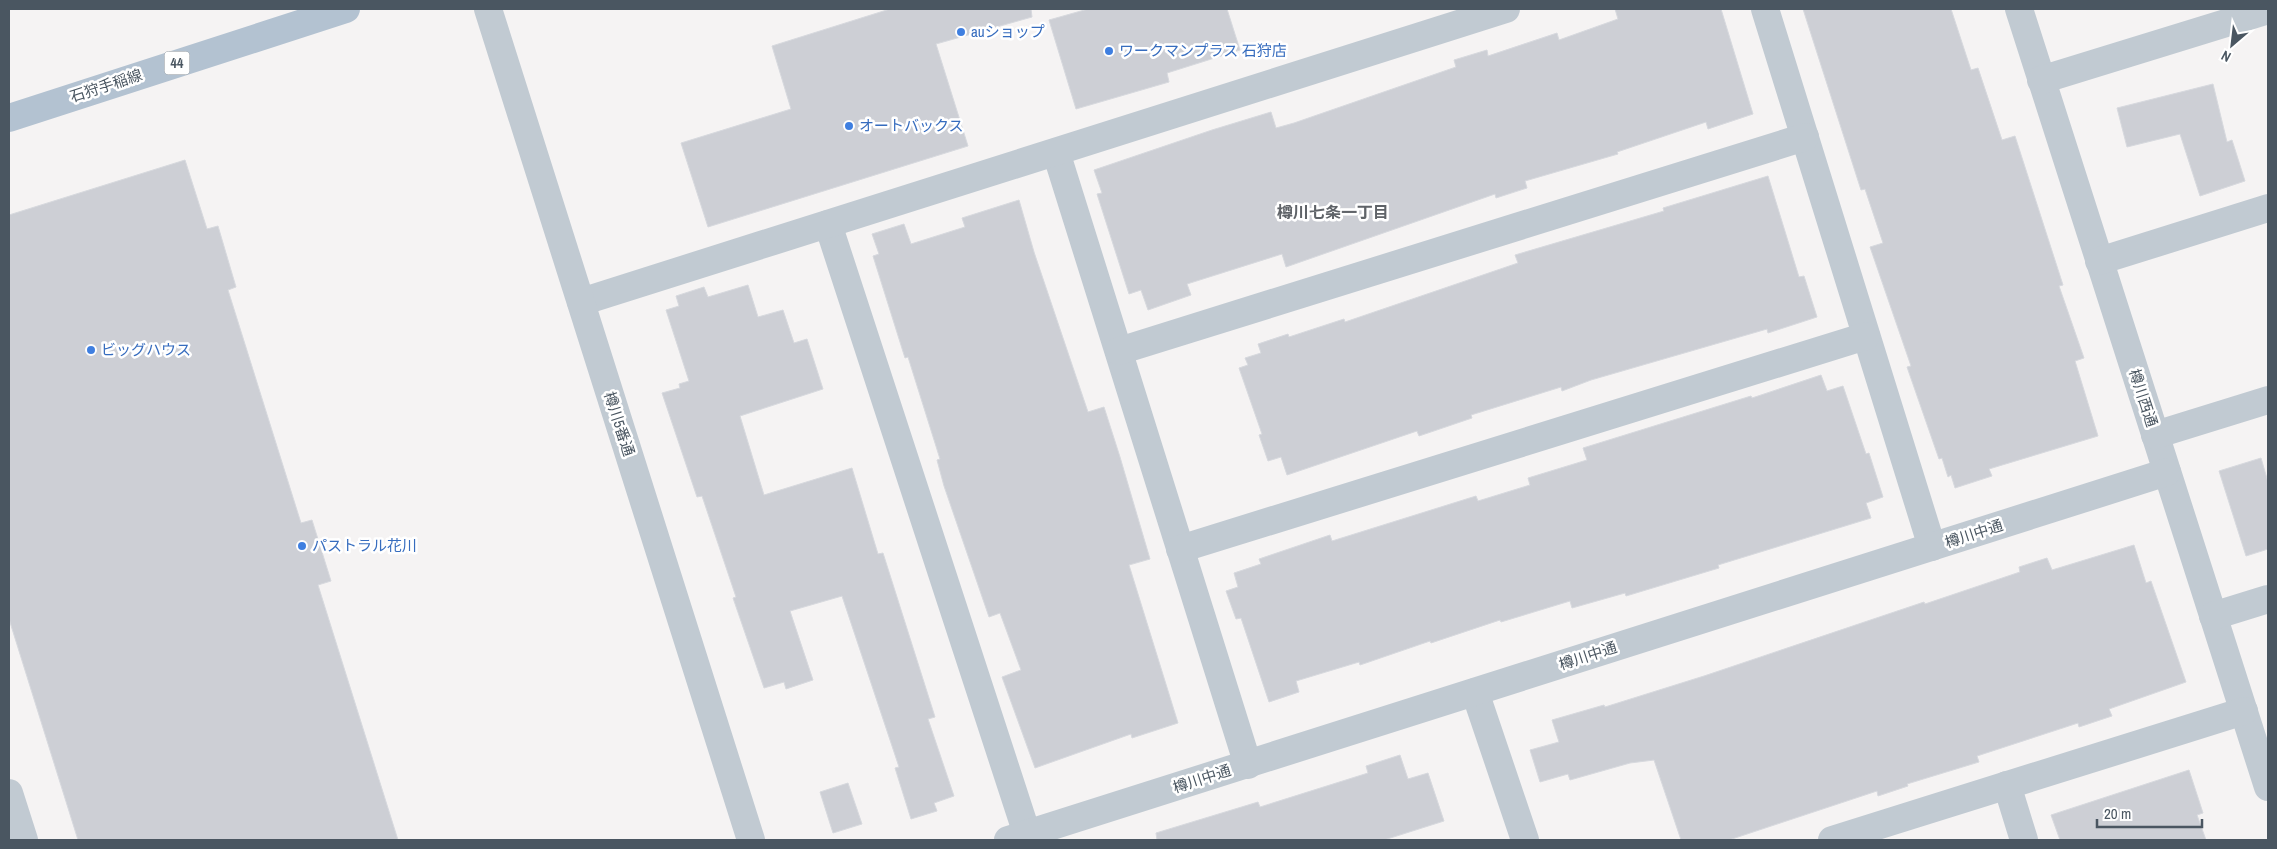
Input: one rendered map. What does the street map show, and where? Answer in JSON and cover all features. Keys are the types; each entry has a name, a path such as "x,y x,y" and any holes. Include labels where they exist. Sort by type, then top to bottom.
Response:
{"main road":[{"name":"石狩手稲線","path":"9,118 346,9"}],"street":[{"name":"樽川5番通","path":"488,9 750,840"},
{"path":"581,302 1506,9"},
{"path":"1765,9 1932,547"},
{"name":"樽川西通","path":"2019,9 2268,787"},
{"path":"2041,80 2268,10"},
{"path":"1118,351 1804,137"},
{"path":"1056,152 1248,765"},
{"path":"2099,261 2268,208"},
{"path":"828,224 1018,837"},
{"path":"1180,549 1866,336"},
{"path":"2155,435 2268,400"},
{"name":"樽川中通","path":"1018,837 2168,472"},
{"path":"2213,616 2268,599"},
{"path":"1475,692 1525,840"},
{"path":"1832,840 2244,712"},
{"path":"2007,786 2024,840"},
{"path":"9,793 24,840"}],"building":[{"name":"オートバックス","path":"890,9 1031,9 1032,17 936,44 968,146 708,227 681,143 791,109 772,46"},
{"name":"ワークマンプラス 石狩店","path":"1088,9 1227,9 1240,50 1167,73 1169,82 1076,109 1049,20"},
{"path":"1615,9 1721,9 1753,114 1708,129 1706,122 1617,152 1618,154 1525,181 1527,188 1496,198 1495,194 1286,267 1282,254 1187,284 1191,295 1148,310 1141,290 1129,294 1097,194 1102,193 1094,170 1271,112 1276,128 1294,123 1456,67 1454,60 1487,50 1488,56 1557,33 1559,40 1618,19"},
{"path":"1803,9 1951,9 1971,70 1978,68 2002,140 2015,136 2063,285 2059,286 2084,358 2075,361 2098,436 1989,469 1992,476 1955,488 1951,475 1948,477 1942,458 1939,459 1907,367 1911,366 1870,247 1883,243 1865,189 1861,190"},
{"path":"2213,84 2227,142 2232,140 2245,181 2200,196 2180,134 2127,147 2117,108"},
{"path":"185,160 207,229 218,226 236,287 228,290 301,523 312,520 331,581 318,585 398,840 78,840 9,619 9,215"},
{"path":"1768,176 1799,277 1804,276 1817,317 1768,333 1767,329 1591,380 1562,391 1561,387 1471,415 1472,418 1419,436 1417,431 1287,475 1281,457 1268,461 1259,435 1262,434 1239,368 1248,365 1245,358 1261,353 1258,344 1288,334 1289,337 1344,319 1345,322 1518,263 1515,255 1664,211 1663,208"},
{"path":"1019,200 1034,252 1088,412 1104,407 1120,457 1150,559 1129,565 1178,723 1132,738 1131,734 1035,768 1002,677 1021,670 1000,613 989,617 944,486 937,460 940,459 908,357 905,358 873,256 879,254 872,234 904,224 911,244 965,227 962,218"},
{"path":"748,285 758,317 783,310 794,343 807,339 823,389 740,416 764,495 852,468 878,554 883,553 935,717 928,719 954,796 934,803 937,811 911,819 895,768 899,767 842,596 790,611 813,680 786,689 784,682 764,688 733,598 736,597 702,496 697,497 662,393 680,388 679,384 689,381 666,310 679,306 676,296 704,287 708,297"},
{"path":"1821,375 1827,391 1843,386 1866,454 1869,453 1883,497 1866,503 1871,518 1718,565 1719,568 1626,596 1625,593 1572,608 1570,601 1501,622 1500,620 1431,643 1430,641 1360,665 1359,662 1296,681 1299,692 1269,702 1241,618 1236,619 1226,591 1238,587 1234,573 1261,564 1259,559 1330,535 1332,541 1476,496 1478,501 1530,485 1528,478 1587,460 1583,448 1751,396 1752,398"},
{"path":"2261,458 2268,482 2268,549 2246,556 2219,471"},
{"path":"2134,545 2146,583 2151,581 2186,682 2109,709 2112,716 2079,727 2078,723 1977,756 1979,762 1907,784 1908,786 1878,796 1877,791 1729,840 1681,840 1654,760 1630,763 1570,780 1568,774 1540,782 1530,750 1559,742 1552,720 1604,705 1605,707 1704,676 1924,602 1925,604 2020,572 2019,567 2047,558 2052,570"},
{"path":"1400,755 1408,779 1428,773 1444,821 1384,840 1157,840 1156,833 1258,802 1260,807 1368,773 1366,766"},
{"path":"2189,770 2203,813 2197,815 2206,840 2060,840 2051,815"},
{"path":"848,783 862,824 833,833 820,792"}],"place":[{"name":"auショップ","path":"961,32"},
{"name":"ワークマンプラス 石狩店","path":"1109,51"},
{"name":"オートバックス","path":"849,126"},
{"name":"ビッグハウス","path":"91,350"},
{"name":"パストラル花川","path":"302,546"}],"district":[{"name":"樽川七条一丁目","path":"1333,212"}]}
